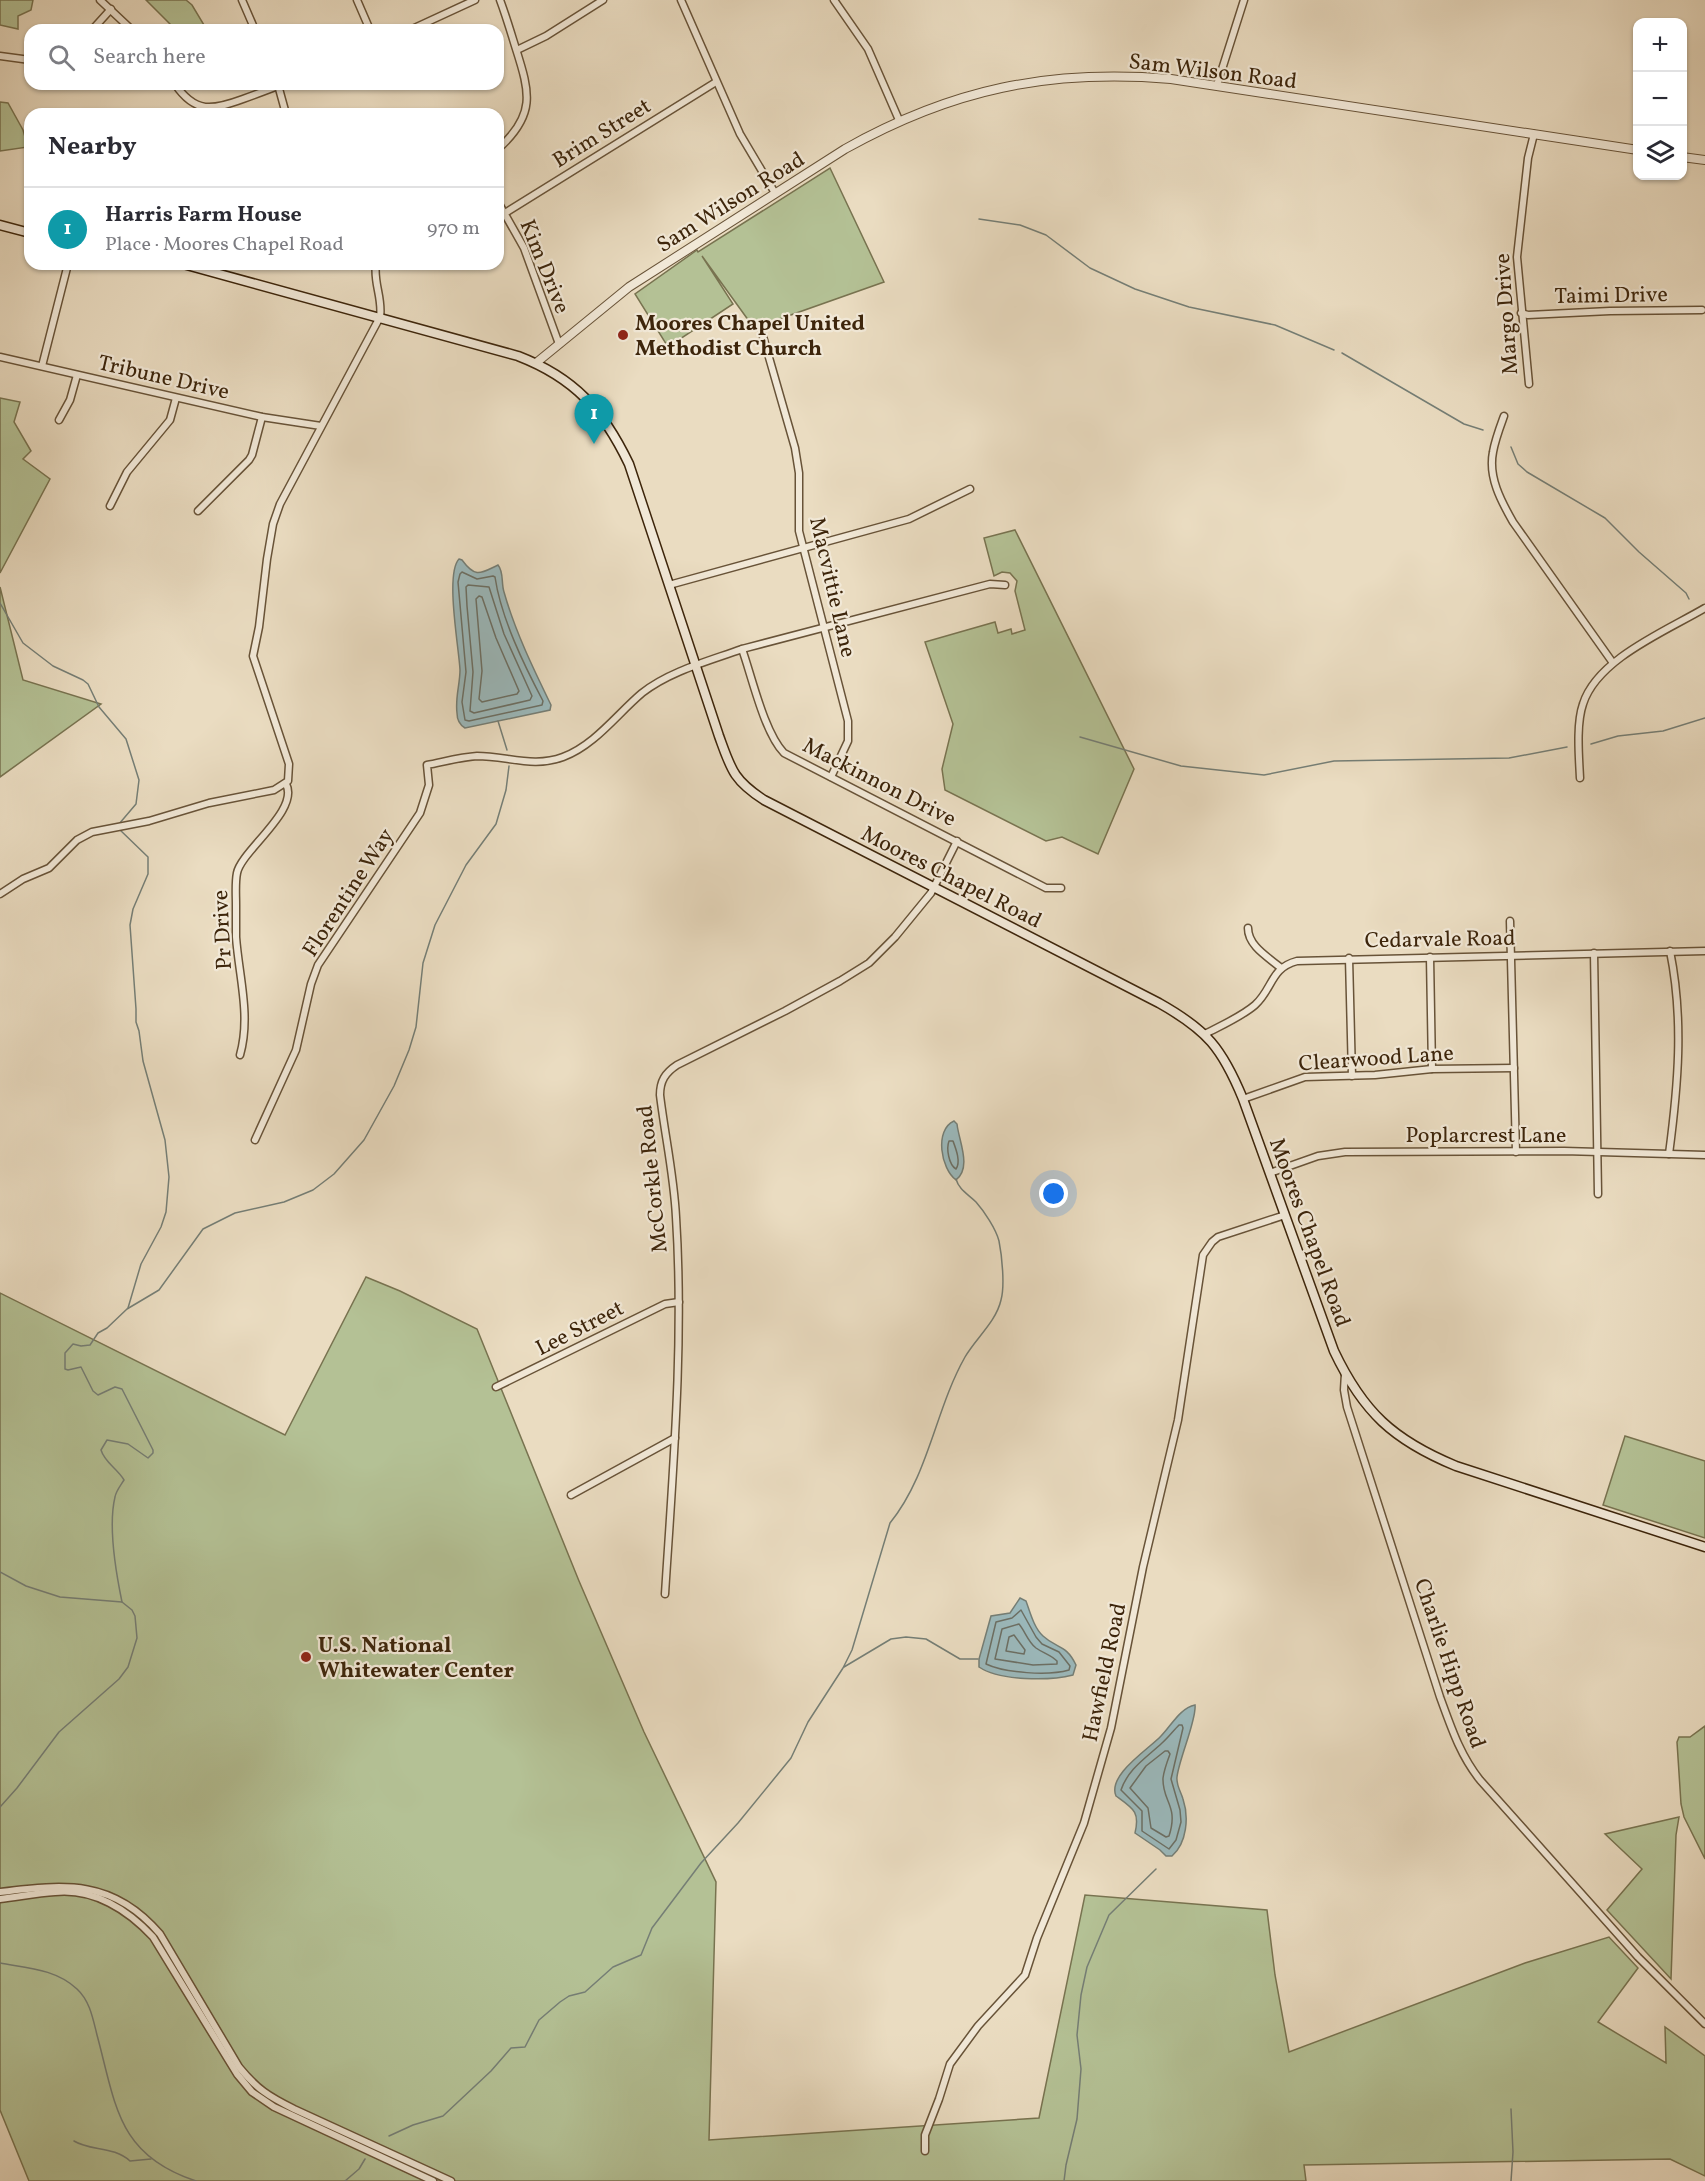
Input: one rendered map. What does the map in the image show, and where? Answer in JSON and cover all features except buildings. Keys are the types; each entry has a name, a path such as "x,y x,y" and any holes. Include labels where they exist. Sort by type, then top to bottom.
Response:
{"main road":[{"path":"0,225 24,231"},
{"name":"Moores Chapel Road","path":"208,270 480,344 536,363 580,392 609,426 629,464 729,764 743,785 765,800 1159,1003 1181,1015 1205,1034 1226,1062 1243,1099 1329,1338 1345,1373 1361,1398 1382,1422 1408,1443 1436,1458 1705,1547"}],"street":[{"path":"100,0 126,24"},
{"path":"242,0 252,24"},
{"path":"357,0 367,24"},
{"path":"423,24 475,0"},
{"path":"500,0 528,86 527,105 516,130 504,143"},
{"path":"517,50 546,36 603,0"},
{"path":"681,0 740,134 775,193"},
{"path":"834,0 868,49 899,120"},
{"path":"1217,85 1244,0"},
{"path":"97,24 111,9"},
{"path":"0,56 24,59"},
{"name":"Sam Wilson Road","path":"536,363 629,287 845,149 899,120 930,108 977,93 1020,84 1074,77 1131,76 1217,85 1633,149"},
{"name":"Brim Street","path":"505,213 716,82"},
{"path":"179,90 188,100 203,108"},
{"path":"218,108 267,90"},
{"path":"281,90 285,108"},
{"name":"Margo Drive","path":"1528,384 1517,271 1517,244 1528,158 1534,134"},
{"path":"1687,158 1705,160"},
{"name":"Kim Drive","path":"505,213 524,248 559,344"},
{"path":"42,366 66,270"},
{"path":"376,270 380,317"},
{"name":"Taimi Drive","path":"1521,313 1528,315 1702,310"},
{"name":"Pr Drive","path":"240,1055 244,1037 245,1005 236,936 237,870 280,813 288,798 289,789 286,784 290,774 289,764 253,656 273,524 280,504 380,317"},
{"name":"Macvittie Lane","path":"762,333 795,448 799,476 798,524 849,728 845,749 831,777"},
{"name":"Tribune Drive","path":"0,357 262,417 321,426"},
{"path":"59,420 70,400 77,375"},
{"path":"110,506 127,472 170,420 176,398"},
{"path":"1504,416 1492,453 1494,483 1502,502 1513,522 1613,663"},
{"path":"198,511 249,460 262,417"},
{"path":"669,585 909,519 970,489"},
{"path":"696,666 742,649 990,584 1005,585"},
{"path":"1580,778 1579,748 1582,705 1596,680 1613,663 1705,608"},
{"name":"Mackinnon Drive","path":"742,649 768,726 778,747 784,753 1046,888 1061,888"},
{"name":"Florentine Way","path":"255,1140 296,1050 311,984 318,965 420,813 429,785 427,765 476,756 536,763 566,756 604,728 643,693 671,676 696,666"},
{"path":"0,894 23,879 49,868 78,840 92,832 149,821 208,803 274,790 286,784"},
{"name":"McCorkle Road","path":"664,1594 675,1438 679,1302 673,1181 660,1095 663,1078 677,1065 785,1011 859,970 888,945 935,888 957,841"},
{"path":"1510,921 1516,1152"},
{"path":"1205,1034 1258,1003 1281,968 1254,945 1248,928"},
{"path":"1669,1154 1679,1062 1677,1007 1670,951"},
{"name":"Cedarvale Road","path":"1281,968 1297,961 1349,958 1705,951"},
{"path":"1594,953 1598,1194"},
{"path":"1430,957 1432,1069"},
{"path":"1349,958 1352,1076"},
{"name":"Clearwood Lane","path":"1243,1099 1305,1077 1352,1076 1432,1069 1514,1068"},
{"name":"Poplarcrest Lane","path":"1270,1173 1318,1156 1345,1152 1597,1152 1705,1155"},
{"name":"Hawfield Road","path":"925,2151 925,2135 950,2064 978,2025 1023,1978 1084,1823 1111,1728 1143,1567 1178,1420 1203,1255 1218,1237 1286,1215"},
{"name":"Lee Street","path":"496,1388 664,1304 679,1302"},
{"name":"Charlie Hipp Road","path":"1345,1373 1344,1390 1347,1407 1440,1697 1464,1758 1487,1788 1638,1957 1705,2024"},
{"path":"571,1495 675,1438"},
{"path":"0,1892 60,1886 111,1896 130,1906 146,1918 160,1934 239,2067 254,2085 271,2098 451,2181"},
{"path":"0,1899 58,1891 86,1894 123,1910 153,1937 219,2047 252,2092 274,2107 433,2181"}],"green space":[{"path":"0,0 33,0 31,10 18,16 18,29 0,25"},
{"path":"146,0 186,0 192,5 203,24 170,24"},
{"path":"0,102 8,103 23,130 24,148 0,151"},
{"path":"830,168 884,282 754,328 702,256 733,304 668,347 635,294 697,250 698,252"},
{"path":"0,398 20,402 14,422 31,451 23,459 50,479 0,573"},
{"path":"1015,530 1134,769 1098,854 1062,837 1046,841 945,790 942,769 953,724 925,642 995,622 998,633 1011,629 1012,634 1025,630 1015,591 1017,581 1010,573 1002,572 994,576 984,538"},
{"path":"0,587 23,680 101,704 0,777"},
{"name":"U.S. National Whitewater Center","path":"366,1277 477,1329 579,1581 644,1732 716,1882 709,2140 1039,2118 1085,1895 1267,1910 1275,1975 1289,2052 1525,1963 1609,1937 1638,1968 1598,2022 1666,2063 1665,2027 1705,2056 1705,2176 1670,2159 1304,2165 1306,2181 29,2181 0,2110 0,1293 285,1435"},
{"path":"1625,1436 1705,1461 1705,1538 1603,1505"},
{"path":"1705,1726 1705,1859 1684,1817 1677,1742 1679,1737 1690,1737"},
{"path":"1679,1817 1676,1835 1671,1979 1607,1910 1642,1869 1605,1834"}],"water":[{"path":"459,559 471,570 479,573 498,565 500,568 504,592 513,621 551,705 550,710 465,728 459,722 457,702 460,670 453,580"},
{"path":"954,1121 957,1124 964,1161 961,1175 956,1180 947,1167 942,1150 944,1132"},
{"path":"1020,1598 1026,1601 1040,1633 1069,1653 1076,1665 1073,1675 1051,1678 1012,1677 988,1672 979,1667 979,1659 991,1616 1010,1613"},
{"path":"1195,1705 1177,1777 1185,1806 1184,1837 1177,1851 1172,1856 1166,1856 1135,1833 1136,1815 1116,1796 1115,1788 1123,1771 1161,1736 1180,1713"}],"waterway":[{"path":"979,219 1020,225 1046,235 1090,268 1135,289 1189,307 1275,325 1334,350"},
{"path":"1342,353 1464,424 1483,430"},
{"path":"1511,447 1518,464 1527,472 1605,518 1639,552 1686,593 1689,599"},
{"path":"0,603 23,643 53,666 88,684 99,707 126,739 139,780 136,804 119,824"},
{"path":"1591,744 1618,736 1663,731 1705,718"},
{"path":"498,721 507,750"},
{"path":"1080,737 1181,766 1264,775 1334,761 1509,758 1567,747"},
{"path":"122,1602 115,1564 112,1522 117,1490 124,1480 101,1450 107,1440 128,1444 148,1458 153,1450 122,1389 115,1387 98,1395 93,1391 81,1367 65,1369 65,1353 73,1344 90,1345 98,1333 107,1328 127,1309 159,1290 203,1229 235,1213 284,1202 313,1190 334,1174 364,1140 394,1086 409,1050 416,1027 423,963 435,925 466,865 496,824 506,790 509,766"},
{"path":"119,829 148,857 148,874 133,909 130,925 136,1022 143,1061 165,1140 169,1177 166,1212 161,1227 141,1264 128,1308"},
{"path":"389,2136 413,2125 443,2116 491,2071 511,2048 525,2047 539,2020 560,2002 569,1996 585,1992 613,1967 641,1955 652,1928 701,1863 738,1823 791,1758 808,1722 852,1650 890,1523 914,1484 955,1377 965,1357 995,1316 1001,1300 1003,1271 997,1236 983,1210 962,1189 956,1179"},
{"path":"0,1572 26,1586 60,1597 122,1602 132,1610 135,1616 137,1638 128,1667 119,1679 59,1732 0,1807"},
{"path":"844,1667 891,1639 906,1637 926,1639 960,1659 978,1659"},
{"path":"1064,2181 1077,2119 1081,2069 1077,2035 1081,1995 1087,1967 1109,1915 1156,1869"},
{"path":"0,1963 51,1973 77,1989 90,2010 116,2105 135,2142 150,2157 170,2170 196,2181"},
{"path":"1511,2109 1513,2152 1511,2181"},
{"path":"74,2141 117,2153 130,2161 151,2159"},
{"path":"345,2181 359,2169 365,2159"}],"place":[{"name":"Moores Chapel United Methodist Church","path":"623,335"},
{"name":"Harris Farm House","path":"594,444"},
{"name":"U.S. National Whitewater Center","path":"306,1657"}]}
